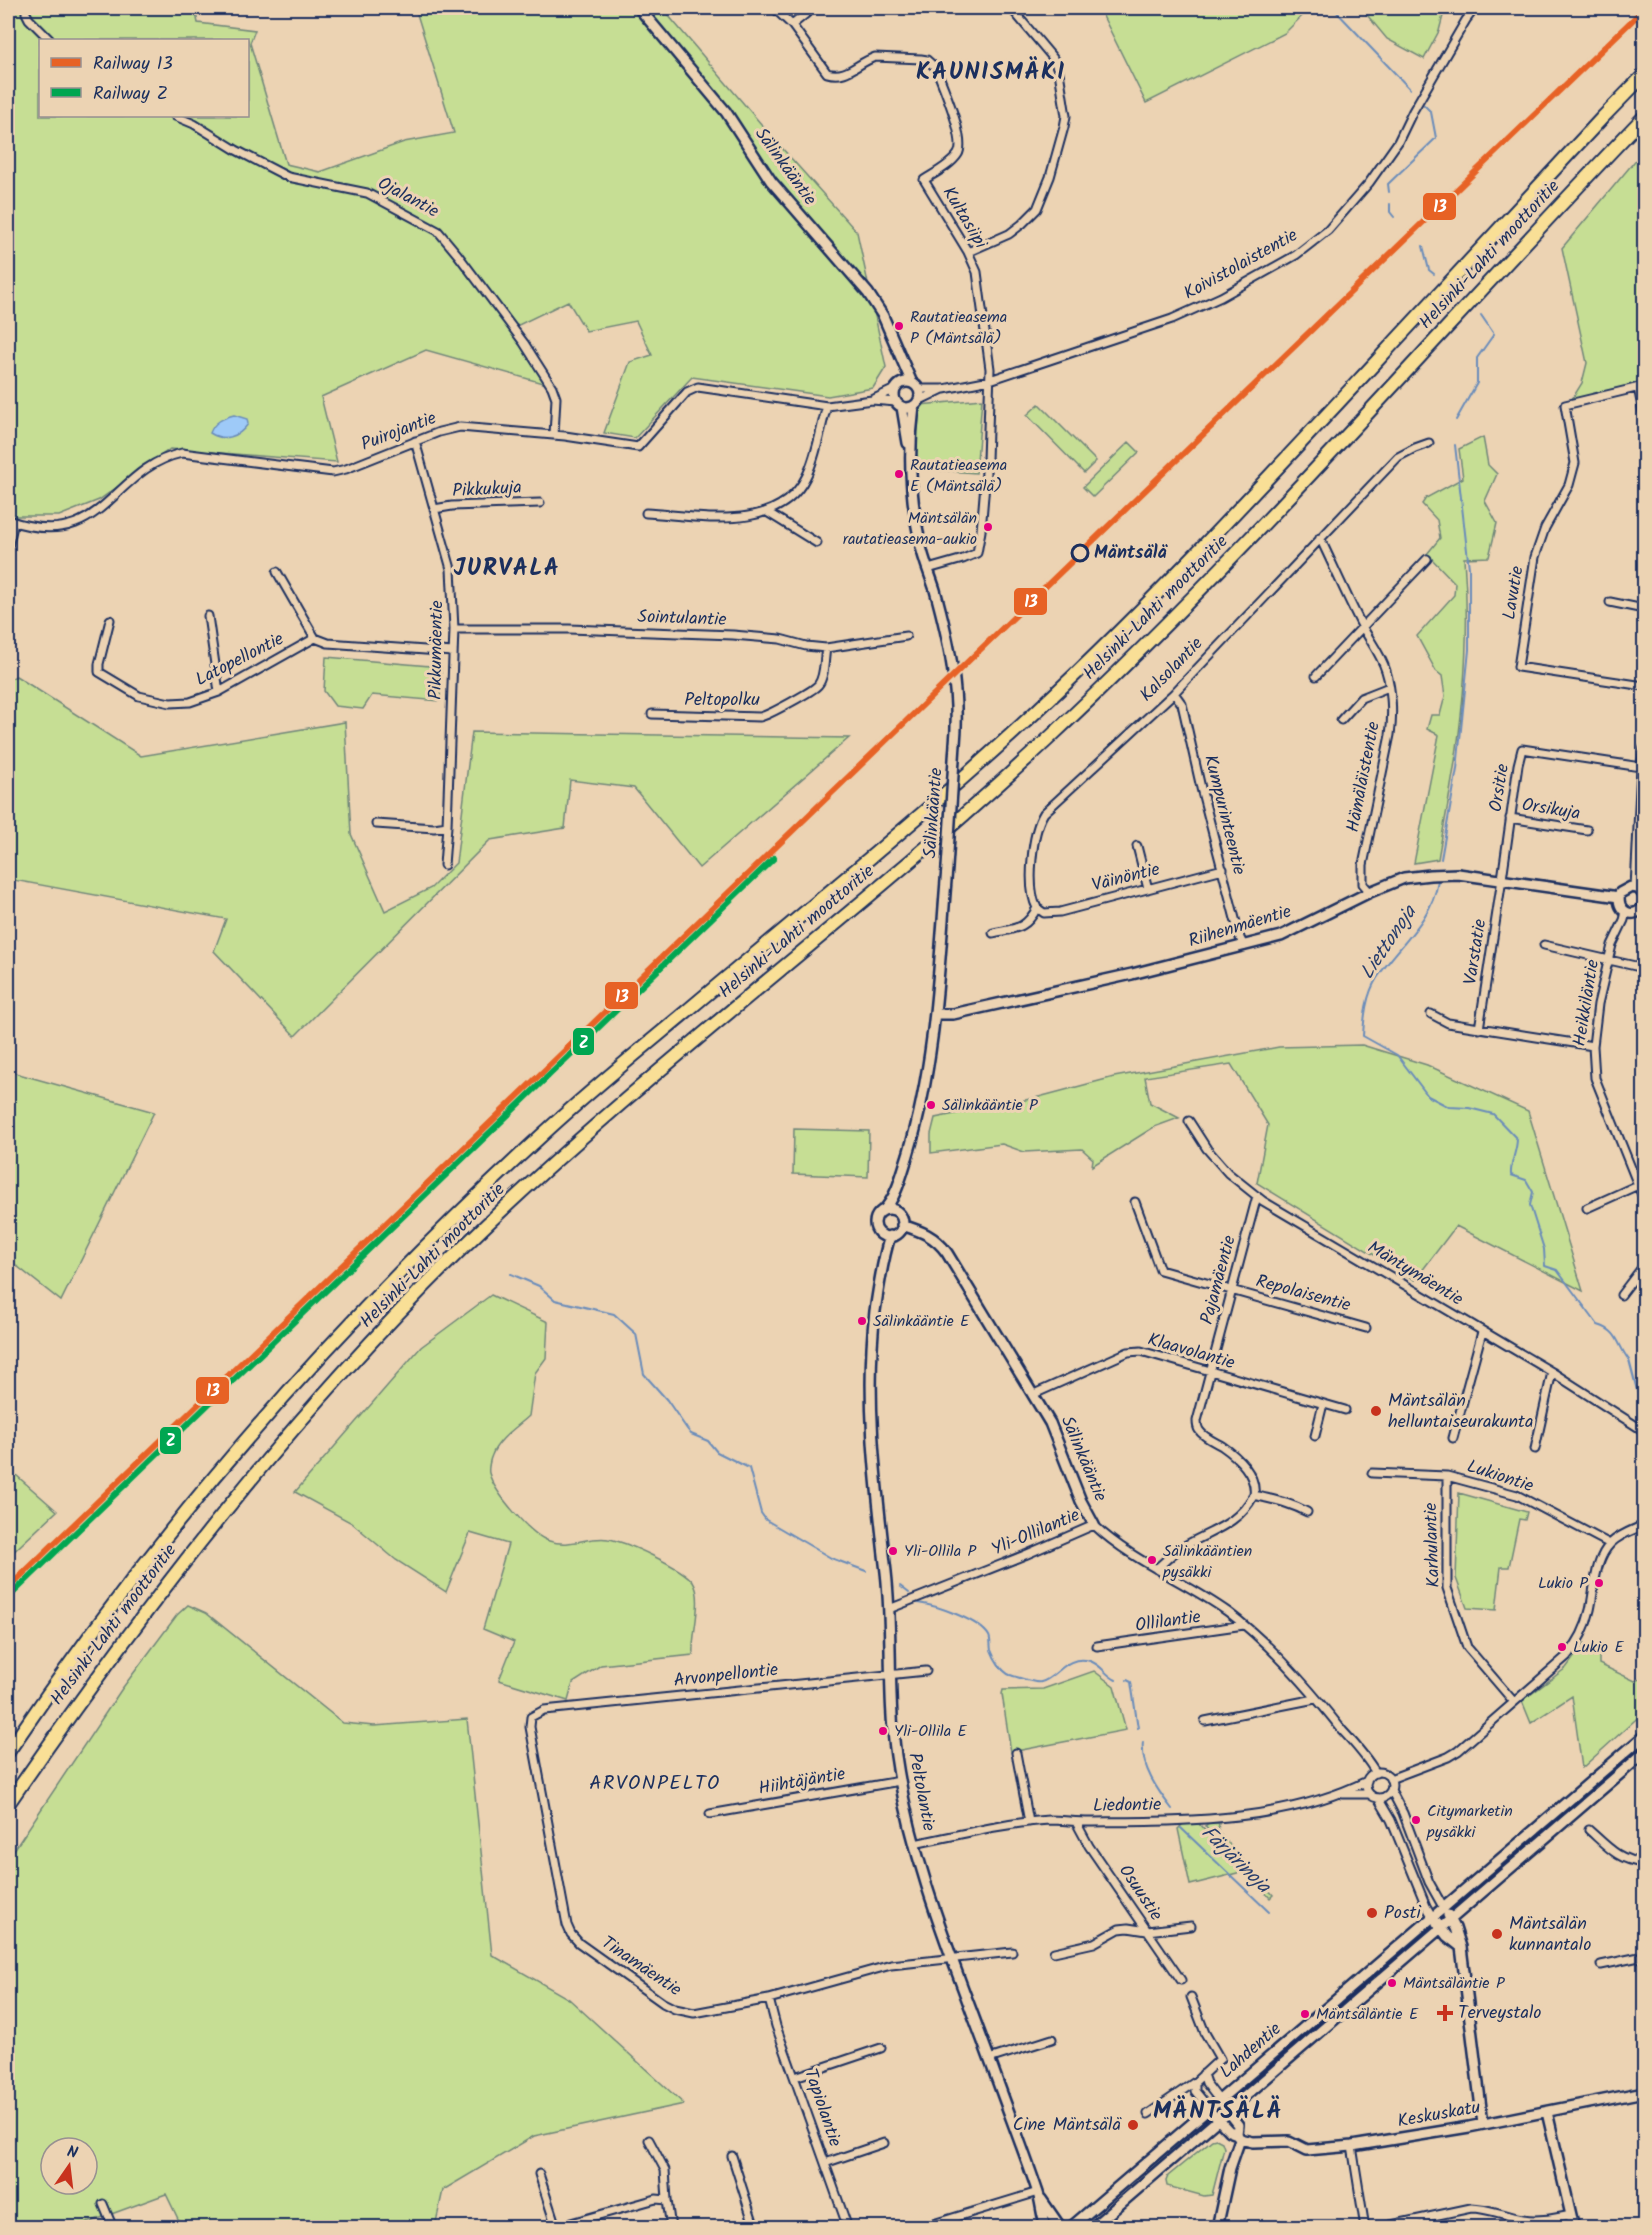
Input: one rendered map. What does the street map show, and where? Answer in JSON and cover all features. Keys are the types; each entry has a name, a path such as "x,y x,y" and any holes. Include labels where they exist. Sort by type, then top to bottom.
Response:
{"highway":[{"name":"Helsinki-Lahti moottoritie","path":"8,1752 83,1644 150,1556 250,1435 378,1293 545,1132 917,818 1017,729 1108,642 1225,524 1644,75"},
{"name":"Helsinki-Lahti moottoritie","path":"8,1803 115,1652 249,1481 332,1385 413,1298 564,1154 651,1078 935,840 1095,696 1190,602 1331,455 1644,117"}],"main road":[{"name":"Sälinkääntie","path":"639,8 726,112 771,181 868,293 883,316 915,386 916,403 910,451"},
{"name":"Sälinkääntie","path":"884,1209 890,1203 900,1179 920,1110 936,1014 957,712 952,661 944,623 920,545 910,451 899,405 894,396 898,386 897,350"},
{"path":"898,386 915,386"},
{"path":"899,405 916,403"},
{"name":"Riihenmäentie","path":"936,1014 953,1014 1132,974 1281,936 1370,892 1404,878 1430,874 1458,874 1619,897"},
{"path":"1644,895 1635,887 1623,890 1619,897 1620,906 1626,912 1638,912 1644,906"},
{"name":"Sälinkääntie","path":"899,1213 900,1179"},
{"path":"884,1209 892,1209 899,1213 902,1225 898,1233 886,1235 878,1231 875,1222 878,1214 884,1209"},
{"name":"Sälinkääntie","path":"902,1225 922,1231 940,1243 1050,1423 1081,1502 1094,1524"},
{"name":"Peltolantie","path":"886,1235 872,1348 871,1395 873,1449 889,1609 892,1721 900,1781 914,1844 951,1959 1039,2195 1042,2216 1047,2228"},
{"name":"Lahdentie","path":"1070,2228 1644,1736"},
{"name":"Lahdentie","path":"1092,2228 1644,1753"},
{"path":"1443,1907 1461,1947 1483,2124"},
{"path":"1432,1916 1440,1928 1461,1947"},
{"name":"Keskuskatu","path":"1238,2136 1253,2142 1289,2141 1312,2150 1352,2146 1483,2124 1644,2092"},
{"path":"1217,2228 1238,2136 1238,2125 1219,2100"},
{"path":"1209,2108 1229,2131 1238,2136"},
{"path":"1547,2112 1574,2228"},
{"name":"Peltolantie","path":"1039,2195 1061,2228"}],"street":[{"path":"774,8 792,25 813,8"},
{"path":"968,252 1009,234 1036,209 1050,177 1066,116 1059,72 1053,58 1011,8"},
{"name":"Koivistolaistentie","path":"916,403 944,389 990,380 1187,313 1296,255 1328,230 1369,183 1398,142 1413,111 1475,8"},
{"path":"26,13 28,19 49,39"},
{"name":"Kultasiipi","path":"792,25 827,73 835,76 845,75 875,57 927,60 936,68 959,136 960,148 953,160 924,180 968,252 977,272 990,369 987,460 977,553 963,560 928,569"},
{"name":"Ojalantie","path":"178,117 194,123 236,150 288,177 367,193 438,231 524,343 552,387 556,398 554,435"},
{"name":"Puirojantie","path":"872,400 898,386"},
{"name":"Koivistolaistentie","path":"915,386 944,389"},
{"name":"Puirojantie","path":"11,521 42,528 63,527 77,523 112,501 147,467 182,453 333,472 439,432 460,427 554,435 638,447 687,392 698,387 827,406 872,400 899,405"},
{"path":"1641,387 1644,418"},
{"name":"Lavutie","path":"1641,387 1565,405 1575,464 1569,485 1545,528 1535,557 1518,667 1644,686"},
{"path":"646,513 735,518 767,512 784,505 799,489 807,475 827,406"},
{"name":"Pikkumäentie","path":"415,441 452,569 454,629 444,865"},
{"name":"Kalsolantie","path":"1037,908 1031,888 1036,830 1044,813 1174,693 1398,457 1429,443"},
{"name":"Pikkukuja","path":"434,509 452,506 540,503"},
{"path":"767,512 817,543"},
{"path":"8,548 11,521"},
{"name":"Hämäläistentie","path":"1320,538 1387,672 1392,723 1363,865 1363,884 1370,892"},
{"path":"1316,676 1426,559"},
{"path":"276,572 315,638 328,643 453,652"},
{"path":"1610,602 1644,609"},
{"path":"208,616 219,692"},
{"name":"Latopellontie","path":"110,620 99,672 139,696 170,703 190,702 219,692 315,638"},
{"name":"Sointulantie","path":"454,629 569,629 733,635 780,639 825,648 906,636"},
{"name":"Peltopolku","path":"652,714 760,717 770,714 818,685 822,675 825,648"},
{"path":"1341,720 1362,698 1389,687"},
{"name":"Kumpurinteentie","path":"1174,693 1182,704 1201,788 1244,946"},
{"path":"1635,887 1644,748"},
{"name":"Orsitie","path":"1502,879 1522,749 1641,767"},
{"name":"Orsikuja","path":"1510,819 1587,830"},
{"path":"376,824 434,828 447,825"},
{"path":"1137,846 1148,889"},
{"name":"Väinöntie","path":"1037,908 1044,913 1060,912 1223,869"},
{"name":"Varstatie","path":"1479,1029 1502,879"},
{"path":"993,933 1025,924 1030,921 1037,908"},
{"name":"Heikkiläntie","path":"1626,912 1608,959 1593,1046 1595,1078 1644,1200"},
{"path":"1545,945 1644,968"},
{"path":"1431,1014 1448,1023 1593,1046"},
{"name":"Mäntymäentie","path":"1189,1120 1207,1149 1228,1173 1257,1196 1552,1372 1644,1431"},
{"path":"1587,1208 1638,1185"},
{"name":"Pajamäentie","path":"1254,1495 1254,1480 1246,1468 1199,1430 1197,1421 1257,1196"},
{"name":"Repolaisentie","path":"1135,1202 1160,1270 1366,1328"},
{"path":"1621,1295 1644,1265"},
{"path":"1453,1438 1482,1332"},
{"name":"Klaavolantie","path":"1034,1394 1128,1352 1141,1352 1346,1410"},
{"path":"1535,1449 1552,1372"},
{"path":"1315,1436 1323,1404"},
{"name":"Lukiontie","path":"1372,1473 1447,1476 1517,1495 1610,1544"},
{"name":"Karhulantie","path":"1447,1476 1447,1588 1467,1647 1514,1702"},
{"path":"1156,1569 1179,1550 1235,1519 1246,1510 1254,1495 1266,1500 1285,1501 1307,1512"},
{"name":"Yli-Ollilantie","path":"889,1609 1035,1551 1094,1524"},
{"name":"Sälinkääntie","path":"1094,1524 1121,1547 1227,1611 1244,1625 1315,1698 1367,1759 1376,1773"},
{"path":"1390,1779 1458,1751 1567,1656 1576,1646 1584,1630 1599,1563 1610,1544 1620,1535 1644,1525"},
{"name":"Ollilantie","path":"1097,1646 1244,1625"},
{"name":"Arvonpellontie","path":"531,1717 544,1710 926,1671"},
{"path":"1205,1721 1315,1698"},
{"name":"Tinamäentie","path":"531,1717 530,1727 571,1934 579,1943 663,2003 675,2009 693,2013 769,1999 891,1965 1012,1952"},
{"path":"1016,1753 1029,1822"},
{"path":"1391,1791 1385,1797 1378,1798 1369,1794 1366,1788 1367,1781 1376,1773 1382,1773 1390,1779 1391,1791 1403,1813 1429,1882 1443,1907"},
{"name":"Hiihtäjäntie","path":"710,1814 900,1781"},
{"name":"Liedontie","path":"914,1844 1029,1822 1052,1820 1157,1821 1251,1815 1339,1794 1367,1781"},
{"name":"Liedontie","path":"1339,1794 1369,1794"},
{"path":"1378,1798 1391,1820 1432,1916"},
{"name":"Osuustie","path":"1076,1822 1089,1846 1181,1980"},
{"path":"1589,1830 1616,1855 1629,1861 1644,1863"},
{"path":"1054,1952 1094,1943 1119,1929 1147,1931 1191,1926"},
{"path":"1601,1965 1644,1956"},
{"path":"1148,2114 1195,2082 1220,2059 1205,2033 1191,1997"},
{"name":"Tapiolantie","path":"769,1999 776,2026 848,2228"},
{"path":"989,2059 1052,2039"},
{"path":"795,2077 881,2048"},
{"path":"1203,2074 1206,2083 1219,2100"},
{"path":"1195,2082 1195,2091 1209,2108"},
{"path":"649,2140 665,2170 666,2200 671,2228"},
{"path":"825,2163 884,2143"},
{"path":"1352,2146 1365,2228"},
{"path":"732,2156 755,2228"},
{"path":"539,2174 554,2227 650,2200 666,2200"},
{"path":"920,2228 1039,2195"},
{"path":"103,2204 113,2228"},
{"path":"1377,2228 1471,2208 1482,2208 1524,2219 1550,2219 1571,2215"}],"green space":[{"path":"8,8 195,8 198,23 255,30 250,43 286,164 320,172 404,142 454,133 417,14 422,8 662,8 857,232 886,367 873,388 828,396 692,377 635,438 604,433 630,362 652,355 636,321 586,331 568,301 510,329 546,384 426,350 321,397 337,462 170,449 99,500 59,516 8,514"},
{"path":"1099,8 1310,8 1285,33 1146,103"},
{"path":"1388,8 1445,8 1439,31 1424,59 1387,39 1362,9 1385,11"},
{"path":"1644,150 1644,392 1572,399 1582,383 1587,363 1562,248"},
{"path":"982,399 976,473 920,469 916,452 920,405"},
{"path":"1039,404 1096,461 1084,473 1027,415"},
{"path":"1483,437 1488,465 1497,474 1485,501 1497,523 1489,557 1464,558 1465,672 1451,786 1438,859 1414,863 1439,735 1427,729 1431,715 1440,715 1445,696 1442,676 1436,671 1417,636 1454,595 1455,583 1427,554 1440,538 1437,520 1422,504 1426,498 1463,478 1459,449"},
{"path":"1129,442 1139,452 1093,497 1083,487"},
{"path":"326,657 441,667 440,701 372,695 363,709 335,706 324,691"},
{"path":"16,676 141,756 345,722 351,834 385,911 431,888 456,863 472,732 849,738 699,868 634,788 570,780 565,828 490,840 295,1036 214,951 226,919 8,879 8,680"},
{"path":"1362,1045 1427,1065 1528,1111 1583,1291 1456,1226 1415,1280 1257,1183 1268,1125 1231,1064 1145,1077 1150,1103 1179,1118 1154,1127 1092,1166 1093,1159 1082,1149 1024,1152 1002,1144 931,1153 931,1134 935,1118 1035,1098 1114,1077 1279,1047"},
{"path":"8,1071 154,1112 61,1301 8,1259"},
{"path":"794,1129 869,1131 868,1177 793,1174"},
{"path":"491,1295 548,1322 546,1358 535,1373 529,1416 503,1439 491,1459 489,1473 498,1491 532,1531 549,1541 565,1543 608,1539 616,1541 653,1556 678,1570 693,1582 696,1589 697,1607 693,1655 601,1665 573,1683 568,1701 499,1680 514,1642 483,1629 508,1544 470,1533 446,1592 396,1560 352,1523 295,1492 421,1347"},
{"path":"8,1468 57,1511 8,1557"},
{"path":"1459,1493 1527,1512 1525,1520 1519,1519 1509,1567 1501,1567 1496,1610 1467,1608 1456,1578"},
{"path":"188,1605 206,1613 343,1723 374,1726 467,1719 492,1955 569,1999 684,2104 534,2136 443,2190 435,2227 182,2227 166,2194 76,2227 8,2228 8,1859 121,1690 177,1615"},
{"path":"1584,1644 1599,1657 1599,1664 1635,1681 1644,1678 1644,1712 1582,1768 1572,1696 1531,1723 1522,1701 1566,1668"},
{"path":"1094,1671 1114,1686 1126,1730 1011,1752 1003,1690 1043,1689"},
{"path":"1196,1823 1241,1872 1190,1885 1178,1829 1183,1824"},
{"path":"1209,1823 1219,1823 1218,1831 1273,1895 1270,1898 1212,1835 1205,1826"},
{"path":"1216,2139 1222,2142 1224,2148 1212,2195 1204,2196 1167,2186 1168,2176"}],"water":[{"path":"234,415 247,419 248,424 236,435 226,438 210,433 219,421"}],"waterway":[{"name":"Liettonoja","path":"1333,8 1410,89"},
{"name":"Liettonoja","path":"1389,192 1388,184 1436,138 1431,112 1424,105"},
{"name":"Liettonoja","path":"1390,204 1390,212 1394,217"},
{"name":"Liettonoja","path":"1423,246 1429,270 1434,274"},
{"name":"Liettonoja","path":"1456,420 1477,383 1477,358 1494,334 1481,315"},
{"name":"Liettonoja","path":"1441,859 1457,769 1469,650 1469,568 1455,445"},
{"name":"Liettonoja","path":"1438,881 1435,895 1422,921 1385,966 1373,985 1366,1006 1363,1036 1397,1055 1428,1096 1449,1107 1469,1108 1493,1114 1517,1139 1511,1175 1526,1180 1533,1192 1530,1205 1544,1249 1545,1266 1557,1270 1598,1325 1610,1331 1617,1339 1629,1360 1644,1417"},
{"name":"Färjärinoja","path":"511,1274 539,1286 555,1300 614,1314 636,1334 644,1374 667,1400 691,1434 708,1441 717,1452 749,1468 761,1513 766,1520 831,1558 866,1571"},
{"name":"Färjärinoja","path":"900,1586 909,1593"},
{"name":"Färjärinoja","path":"918,1603 956,1614 984,1630 989,1636 991,1650 996,1661 1010,1675 1041,1682 1068,1664 1082,1660 1090,1661 1101,1667 1116,1680"},
{"name":"Färjärinoja","path":"1127,1680 1131,1682 1138,1728"},
{"name":"Färjärinoja","path":"1143,1742 1147,1769 1172,1809"},
{"name":"Färjärinoja","path":"1181,1828 1269,1912"}],"rail line":[{"name":"13","path":"8,1588 1644,9"},
{"name":"Z","path":"13,1593 774,858"}],"place":[{"name":"Rautatieasema P (Mäntsälä)","path":"899,326"},
{"name":"Rautatieasema E (Mäntsälä)","path":"899,474"},
{"name":"Mäntsälän rautatieasema-aukio","path":"988,527"},
{"name":"Mäntsälä","path":"1080,553"},
{"name":"Sälinkääntie P","path":"931,1105"},
{"name":"Sälinkääntie E","path":"862,1321"},
{"name":"Mäntsälän helluntaiseurakunta","path":"1376,1411"},
{"name":"Yli-Ollila P","path":"893,1551"},
{"name":"Sälinkääntien pysäkki","path":"1152,1560"},
{"name":"Lukio P","path":"1599,1583"},
{"name":"Lukio E","path":"1562,1647"},
{"name":"Yli-Ollila E","path":"883,1731"},
{"name":"Citymarketin pysäkki","path":"1416,1820"},
{"name":"Posti","path":"1372,1913"},
{"name":"Mäntsälän kunnantalo","path":"1497,1934"},
{"name":"Mäntsäläntie P","path":"1392,1983"},
{"name":"Terveystalo","path":"1445,2013"},
{"name":"Mäntsäläntie E","path":"1305,2014"},
{"name":"Cine Mäntsälä","path":"1133,2125"}],"district":[{"name":"KAUNISMÄKI","path":"991,72"},
{"name":"JURVALA","path":"507,568"},
{"name":"ARVONPELTO","path":"655,1784"},
{"name":"MÄNTSÄLÄ","path":"1218,2111"}]}
